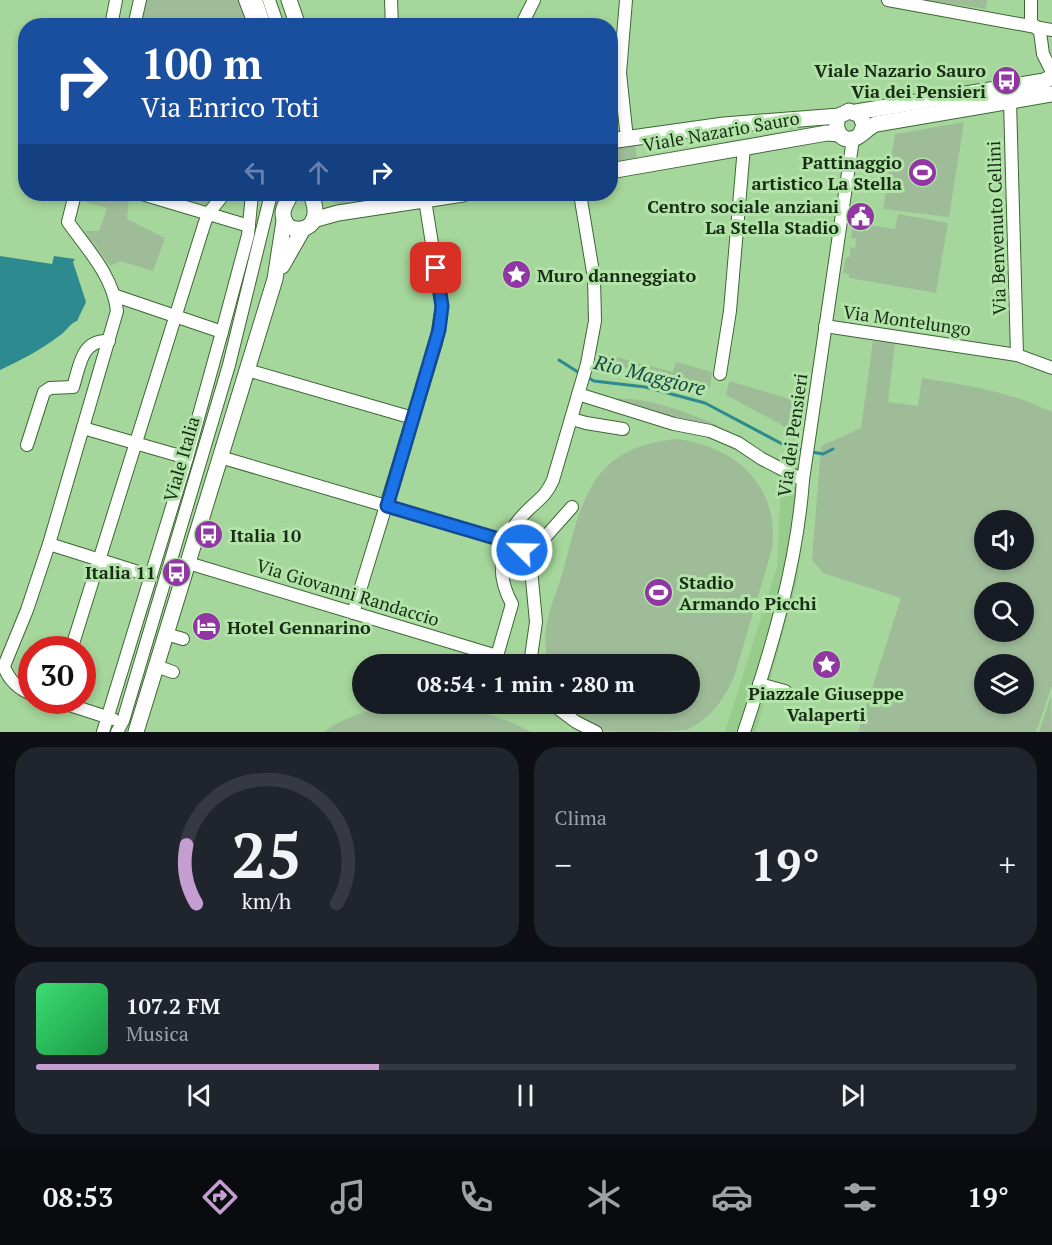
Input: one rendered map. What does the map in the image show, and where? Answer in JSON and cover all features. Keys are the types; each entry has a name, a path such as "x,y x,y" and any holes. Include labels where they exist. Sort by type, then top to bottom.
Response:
{"main road":[{"path":"289,0 295,18"},
{"path":"856,112 863,122 851,135 836,124 839,116 846,111 856,112 1046,80 1052,75"},
{"name":"Viale Nazario Sauro","path":"618,170 826,133 851,135 876,124 1052,94"},
{"name":"Viale Nazario Sauro","path":"618,140 724,125 839,116"},
{"name":"Viale Italia","path":"128,728 156,666 275,279 284,220 283,208 287,201"},
{"path":"308,224 315,210 313,201"},
{"path":"284,220 292,228 339,213 418,201"},
{"name":"Viale Italia","path":"275,279 308,224"}],"street":[{"path":"113,18 116,0"},
{"path":"136,18 140,0"},
{"path":"245,0 252,18"},
{"path":"256,0 262,18"},
{"path":"269,0 275,18"},
{"path":"391,0 392,18"},
{"path":"525,18 534,0"},
{"path":"627,0 620,73 627,139"},
{"path":"888,0 958,9 1052,30"},
{"path":"1031,0 1030,17 1034,27 1040,32 1042,47 1052,75"},
{"path":"1042,47 1052,59"},
{"name":"Via Benvenuto Cellini","path":"1011,100 1017,354"},
{"name":"Via dei Pensieri","path":"744,732 789,576 799,525 803,480 851,135"},
{"path":"720,374 730,310 744,147"},
{"path":"18,686 6,674 4,666 27,610 49,544 117,311 116,296 111,283 68,222 73,201"},
{"path":"165,201 249,226"},
{"path":"75,636 208,214 218,201"},
{"path":"103,732 187,458 249,226 251,201"},
{"name":"Viale Italia","path":"128,728 229,365 268,201"},
{"path":"353,613 436,343 442,315 425,201"},
{"path":"498,654 512,604 502,579 501,560 505,542 520,518 544,498 549,490 580,390 595,321 594,278 581,201"},
{"path":"116,296 222,332"},
{"name":"Via Montelungo","path":"825,326 1017,354 1052,368"},
{"path":"27,445 44,392 50,388 73,387 87,348 99,340 109,341"},
{"path":"247,370 413,418"},
{"path":"580,390 674,424 710,431 738,443 762,459 803,480"},
{"path":"572,419 623,429"},
{"path":"83,428 187,458"},
{"path":"220,457 522,546"},
{"path":"530,558 538,555 539,544 572,507"},
{"path":"522,546 531,540 539,544"},
{"path":"49,544 151,576"},
{"path":"522,546 523,553 530,558 536,622 531,654"},
{"name":"Via Giovanni Randaccio","path":"188,563 490,654"},
{"path":"166,634 183,639"},
{"path":"156,666 173,672"},
{"path":"759,684 785,691"},
{"path":"96,713 128,728"},
{"path":"565,714 596,732"}],"shaded area":[{"path":"146,0 240,0 247,18 142,18"},
{"path":"926,0 987,0 986,9"},
{"name":"Pattinaggio artistico La Stella","path":"964,122 949,217 883,209 895,134"},
{"path":"634,143 637,159 618,163 618,146"},
{"path":"83,201 129,201 127,219 165,238 153,271 120,261 110,266 85,231 99,231 107,208"},
{"path":"190,201 210,201 206,205"},
{"path":"330,201 382,201 345,206"},
{"path":"898,214 948,223 936,293 849,278 849,274 843,273 846,257 850,257 850,247 855,248 856,239 851,238 852,228 868,231 869,225 895,229"},
{"path":"873,341 895,343 888,402 918,406 922,378 1005,394 1052,412 1052,686 1036,732 858,732 901,598 823,573 812,560 821,446 861,428"},
{"path":"600,353 673,372 676,362 712,372 710,388 654,372 625,367 596,367"},
{"path":"729,381 800,402 795,432 726,395"},
{"path":"619,398 669,407 717,425 715,428 619,402"},
{"name":"Stadio Armando Picchi","path":"676,439 697,443 717,450 734,460 749,473 761,488 769,506 773,526 772,549 734,677 726,693 710,714 697,725 683,730 605,731 578,714 700,714 700,654 547,654 546,649 548,617 578,519 589,492 596,479 612,461 629,451 656,442"},
{"path":"782,457 803,457 798,578 756,732 725,732 777,567"},
{"path":"1051,696 1052,732 1039,732"},
{"path":"360,714 488,714 531,732 324,732"}],"water":[{"path":"0,256 52,264 54,256 75,259 73,262 86,302 77,321 61,334 23,359 0,370"}],"waterway":[{"name":"Rio Maggiore","path":"559,360 581,374"},
{"name":"Rio Maggiore","path":"587,377 594,381 645,387 705,403 788,447 805,450"},
{"name":"Rio Maggiore","path":"812,452 823,454 833,449"}],"place":[{"name":"Viale Nazario Sauro Via dei Pensieri","path":"1007,80"},
{"name":"Pattinaggio artistico La Stella","path":"923,172"},
{"name":"Centro sociale anziani La Stella Stadio","path":"860,216"},
{"name":"Muro danneggiato","path":"516,275"},
{"name":"Italia 10","path":"209,535"},
{"name":"Italia 11","path":"177,572"},
{"name":"Stadio Armando Picchi","path":"658,592"},
{"name":"Hotel Gennarino","path":"206,627"},
{"name":"Piazzale Giuseppe Valaperti","path":"826,664"}],"route":[{"path":"436,268 442,306 439,330 387,506 522,546 522,550"}]}
